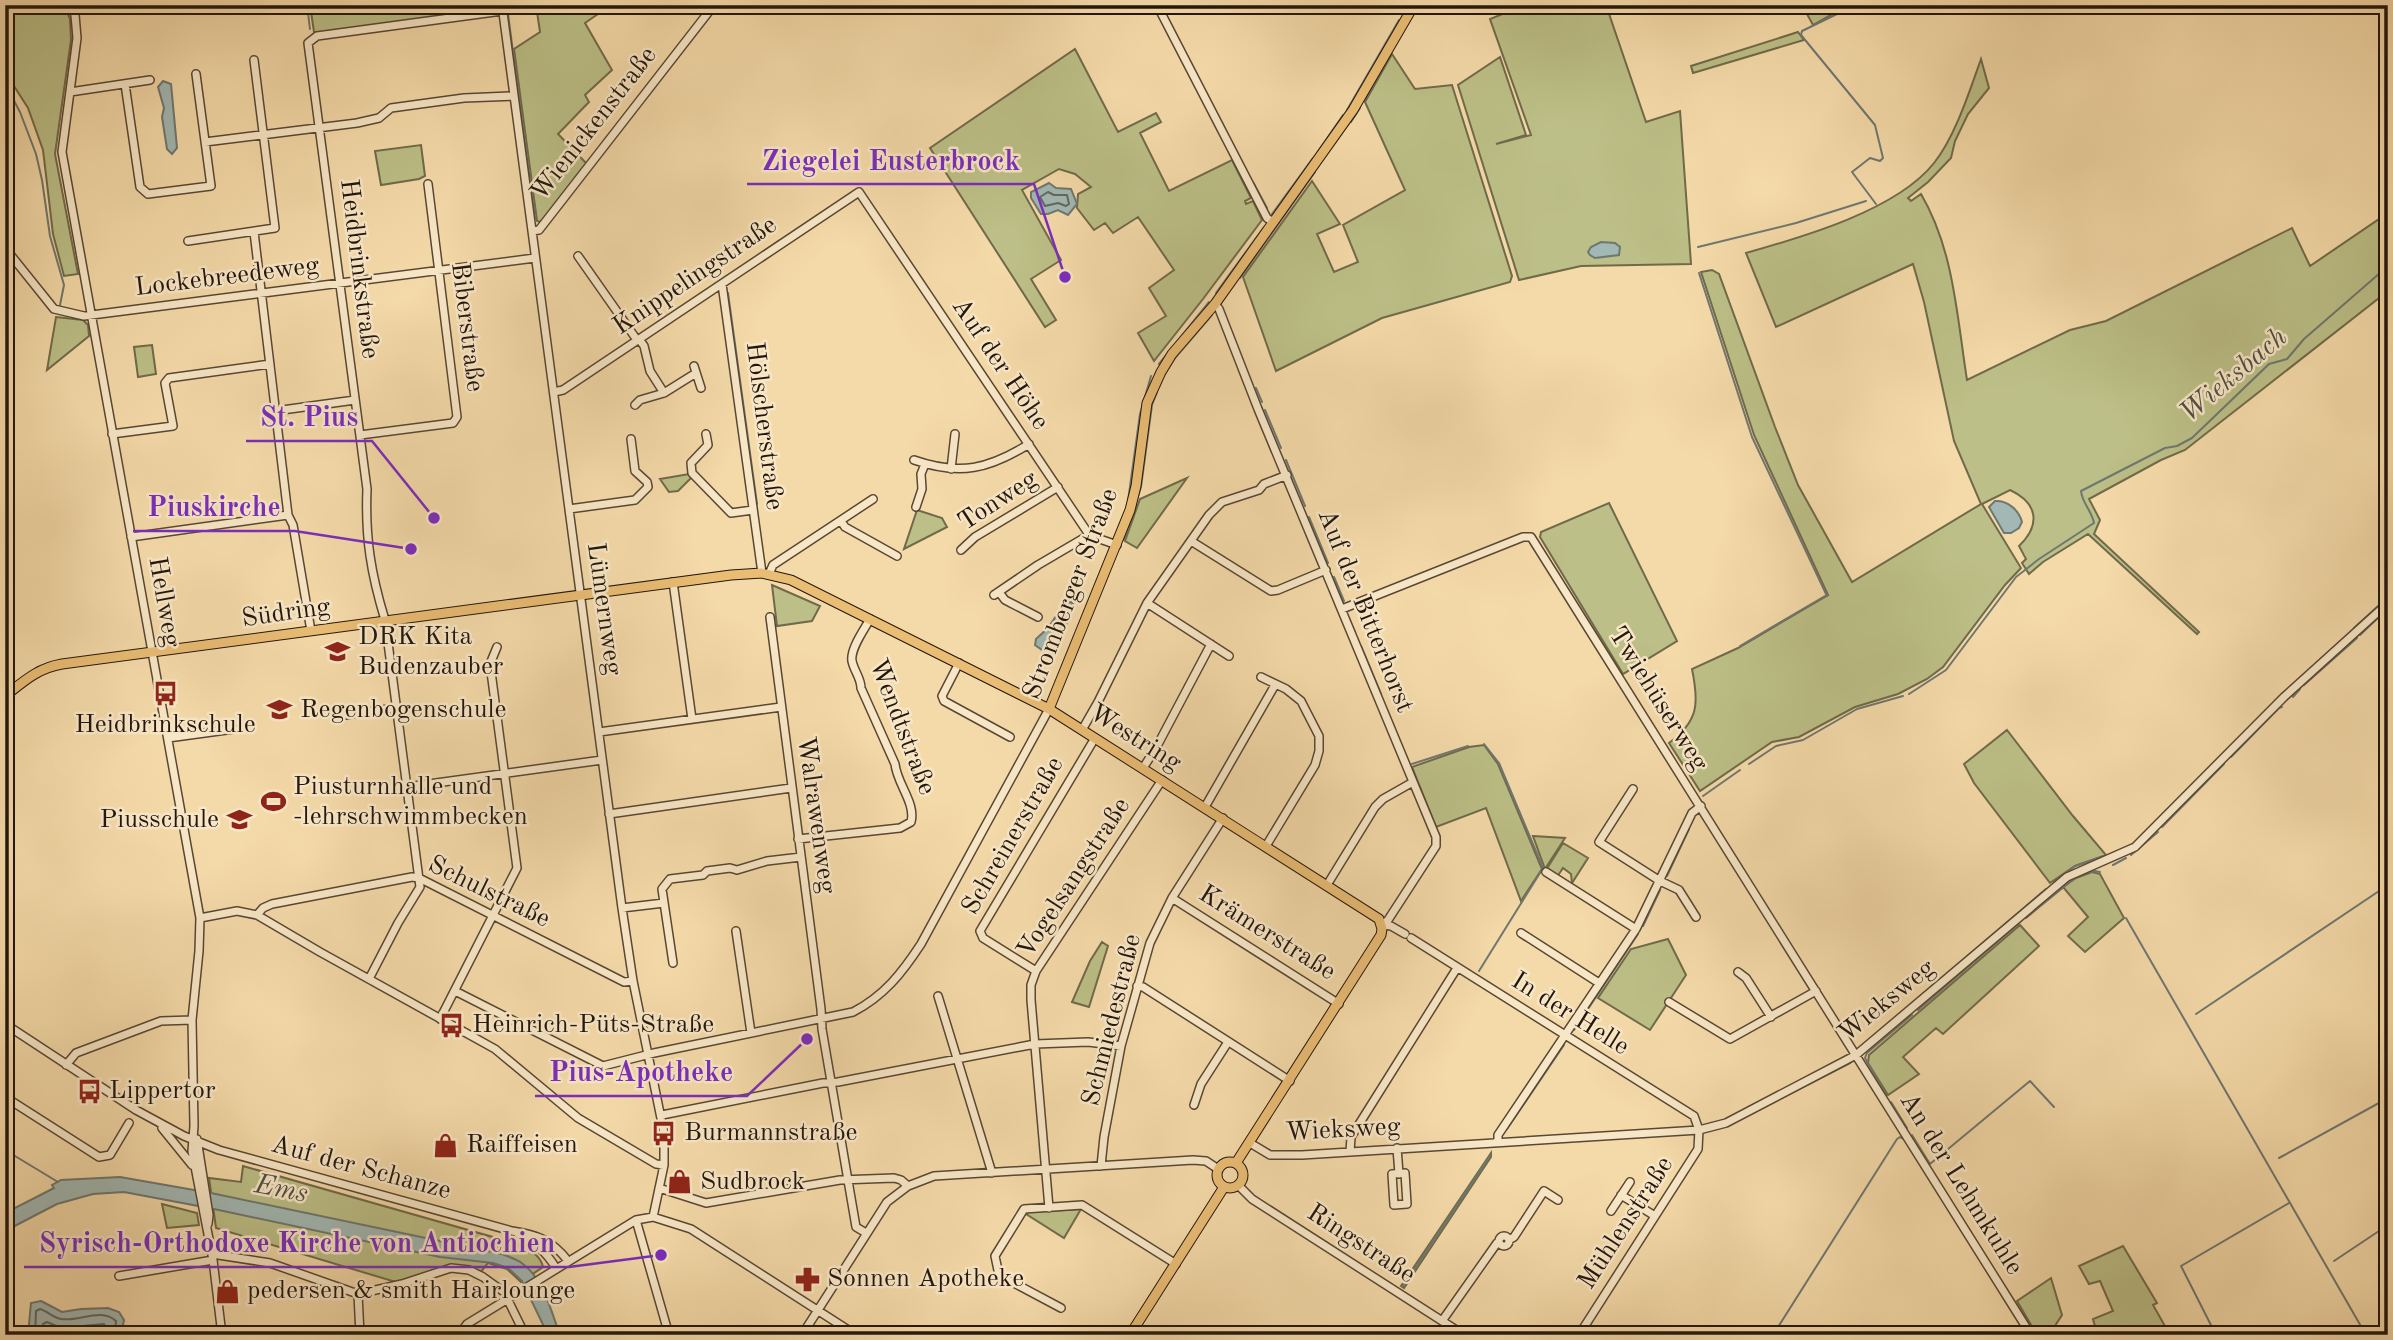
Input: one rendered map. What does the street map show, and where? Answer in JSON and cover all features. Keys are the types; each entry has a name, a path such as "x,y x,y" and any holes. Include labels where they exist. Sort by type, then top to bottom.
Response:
{"main road":[{"name":"Stromberger Straße","path":"1049,709 1117,545 1136,486 1147,403 1153,387 1172,354 1215,304 1353,110 1414,5"},
{"name":"Westring","path":"581,595 766,573 791,580 1049,709 1375,915 1381,925"},
{"name":"Südring","path":"5,696 47,666 581,595"},
{"path":"1236,1163 1339,1004 1381,935 1381,925"},
{"path":"1227,1162 1236,1163 1244,1177 1239,1186 1224,1187 1217,1179 1218,1169 1227,1162"},
{"path":"1130,1335 1224,1187"}],"street":[{"name":"Hellweg","path":"70,5 75,15 77,38 62,152 200,918 192,1020 195,1141"},
{"name":"Wienickenstraße","path":"532,231 539,230 714,5"},
{"path":"1157,5 1267,218 1273,222"},
{"name":"Lümernweg","path":"502,8 622,908 633,981 662,1115 664,1165 653,1217"},
{"name":"Heidbrinkstraße","path":"369,979 420,887 385,620 376,592 366,531 367,489 308,43 317,36 502,8"},
{"path":"188,241 275,228 254,61"},
{"path":"125,84 140,187 148,194 211,186 196,74"},
{"path":"69,92 150,80"},
{"path":"205,142 379,118 391,108 464,98 513,96"},
{"name":"Biberstraße","path":"360,435 455,421 457,417 428,184"},
{"name":"Knippelingstraße","path":"554,392 563,390 859,192"},
{"name":"Auf der Höhe","path":"859,192 1089,535"},
{"path":"254,232 288,514 293,525 311,631"},
{"name":"Lockebreedeweg","path":"5,248 54,309 90,316 536,258"},
{"path":"579,257 643,346 650,371 664,393"},
{"name":"Hölscherstraße","path":"722,284 753,510 766,573"},
{"name":"Auf der Bitterhorst","path":"1215,304 1436,837 1436,846 1388,920 1381,925"},
{"path":"112,434 173,426 165,383 169,378 270,364"},
{"path":"635,405 640,400 664,393 695,369 701,388"},
{"path":"275,411 355,400"},
{"path":"706,434 708,445 691,463 692,474 731,513 753,510"},
{"path":"951,469 955,434"},
{"path":"569,509 635,500 648,487 647,482 635,471 631,439"},
{"path":"914,460 951,469 975,468 991,464 1029,444"},
{"path":"916,507 922,489 921,474 925,464"},
{"path":"1082,730 1147,603 1222,502 1259,490 1264,484 1287,475"},
{"name":"Tonweg","path":"961,550 975,537 1058,487"},
{"path":"766,573 773,565 873,499"},
{"path":"131,537 288,514"},
{"path":"841,521 845,527 897,556"},
{"path":"1038,617 997,594 1089,535 1117,545"},
{"name":"Twiehüserweg","path":"1342,609 1523,537 1531,537 1856,1055"},
{"path":"1191,541 1271,591 1326,570"},
{"path":"673,582 692,719"},
{"path":"1147,603 1229,656"},
{"name":"Wieksweg","path":"1250,1143 1275,1156 1699,1130 1726,1123 1856,1055 2067,877 2135,847 2284,697 2388,604"},
{"name":"Walrawenweg","path":"770,617 821,1019 856,1227 866,1233"},
{"name":"Wendtstraße","path":"798,839 900,828 911,822 912,809 852,661 853,653 870,619"},
{"path":"1143,768 1211,644"},
{"path":"440,1019 517,868 490,664 497,647"},
{"path":"959,663 942,696 944,701 1010,737"},
{"path":"1261,677 1286,689 1301,701 1319,736 1315,765 1266,846"},
{"path":"1205,807 1275,685"},
{"path":"599,732 781,707"},
{"path":"345,715 396,708"},
{"name":"Stromberger Straße","path":"455,991 603,1066 853,1012 884,991 904,969 940,913 1049,709"},
{"path":"168,738 234,729"},
{"name":"Schreinerstraße","path":"1036,971 984,938 980,931 1096,738"},
{"path":"407,787 602,760"},
{"name":"Vogelsangstraße","path":"1049,1208 1031,985 1036,971 1162,780"},
{"path":"1327,885 1375,807 1390,794 1413,782"},
{"path":"609,814 791,788"},
{"path":"1633,789 1599,842 1679,890 1696,917"},
{"path":"1498,1142 1497,1135 1636,929 1692,813 1700,806"},
{"name":"Schmiedestraße","path":"1101,1166 1121,1046 1150,943 1172,898 1223,818"},
{"path":"673,963 662,889 670,879 703,875 707,871 751,868 767,861 801,857"},
{"path":"1546,872 1636,929"},
{"name":"Schulstraße","path":"200,918 237,911 257,915 272,904 412,877 419,878 624,982 633,981"},
{"name":"Krämerstraße","path":"1172,898 1339,1004"},
{"path":"622,908 664,903"},
{"path":"257,915 495,1049 578,1118 656,1164 664,1165"},
{"name":"In der Helle","path":"1381,925 1391,926 1408,936 1695,1116 1699,1130"},
{"path":"736,931 751,1032"},
{"path":"1521,933 1599,983"},
{"path":"1350,1152 1351,1137 1457,968"},
{"path":"1738,972 1746,978 1771,1017"},
{"path":"1137,986 1143,987 1290,1081"},
{"path":"1669,1002 1730,1039 1816,991"},
{"path":"938,996 992,1173"},
{"path":"66,1065 76,1053 161,1021 192,1020"},
{"path":"5,1024 157,1122 194,1167 199,1182"},
{"path":"662,1115 1035,1044 1088,1042 1121,1046"},
{"path":"1194,1105 1200,1084 1228,1042"},
{"name":"An der Lehmkuhle","path":"1856,1055 2031,1335"},
{"path":"5,1097 99,1157 110,1155 129,1123"},
{"name":"Auf der Schanze","path":"157,1122 195,1141 526,1233 555,1245 568,1261"},
{"name":"Mühlenstraße","path":"1581,1331 1698,1149 1699,1130"},
{"path":"194,1167 195,1141"},
{"path":"195,1141 222,1334 237,1335"},
{"path":"1397,1148 1399,1174"},
{"path":"802,1335 887,1202 908,1186 934,1176 1193,1160 1206,1161 1218,1169"},
{"path":"659,1188 706,1203 848,1180 894,1178 908,1186"},
{"path":"1611,1211 1630,1182"},
{"name":"Ringstraße","path":"1239,1186 1252,1199 1464,1335"},
{"path":"1442,1321 1497,1243 1502,1237 1506,1236 1509,1240 1514,1237 1544,1192 1558,1200"},
{"path":"1621,1195 1655,1216"},
{"path":"1061,1308 999,1275 995,1256 1024,1209 1082,1205 1176,1264"},
{"path":"459,1335 467,1324 556,1268 636,1220 653,1217 691,1229 856,1335"},
{"path":"636,1220 669,1335"},
{"name":"Auf der Schanze","path":"512,1231 538,1245 556,1268"},
{"path":"119,1276 212,1257 270,1263 358,1294 402,1284 451,1268 469,1270 504,1292 525,1335"},
{"path":"358,1294 360,1335"},
{"path":"1581,1331 1593,1335"}],"green space":[{"path":"21,5 64,5 70,19 71,40 55,154 78,274 64,276 53,234 43,150 28,108 12,83 5,86 5,7 8,11"},
{"path":"310,5 495,5 496,9 320,33 314,32"},
{"path":"536,5 611,5 585,23 612,70 585,95 589,102 558,134 587,164 541,222 537,221 514,49 540,32"},
{"path":"1525,5 1606,5 1646,122 1680,111 1691,264 1581,266 1519,280 1458,85 1500,57 1526,135 1496,144 1531,135 1490,19"},
{"path":"1802,5 1841,5 1836,12 1813,25"},
{"path":"1798,32 1804,40 1693,73 1691,66"},
{"path":"1075,49 1118,132 1156,113 1161,122 1140,133 1169,191 1232,160 1251,198 1245,201 1246,204 1253,201 1262,220 1154,361 1138,333 1166,316 1149,288 1174,270 1138,217 1113,233 1105,223 1094,230 1077,208 1078,194 1091,187 1075,174 1059,169 1022,190 1061,260 1031,279 1056,320 1045,327 930,148"},
{"path":"1392,54 1415,89 1452,85 1512,276 1510,282 1382,318 1276,371 1243,277 1312,181 1340,224 1317,234 1334,272 1358,262 1343,225 1405,190 1365,102"},
{"path":"1981,59 1989,88 1968,114 1955,141 1951,158 1908,198 1911,201 1921,194 1941,238 1953,284 1967,380 2070,330 2106,321 2292,228 2310,266 2388,213 2388,291 2185,450 2089,499 2100,520 2094,534 2199,632 2197,634 2088,534 2029,574 2022,563 2026,559 2019,546 2031,530 2033,515 2026,501 2010,490 1982,504 2021,568 1943,667 1898,694 1855,707 1799,737 1772,742 1700,791 1669,743 1686,727 1694,710 1696,692 1692,669 1738,648 1828,595 1754,435 1701,272 1712,270 1719,274 1798,485 1852,582 1981,504 1954,441 1924,302 1913,264 1776,327 1746,253 1848,220 1897,195 1918,180 1934,163 1949,140"},
{"path":"421,145 425,176 381,185 375,151"},
{"path":"56,317 83,320 88,325 89,336 47,370"},
{"path":"152,345 156,374 138,377 134,347"},
{"path":"689,474 692,477 678,491 669,492 660,479"},
{"path":"1187,478 1137,548 1125,541 1140,499"},
{"path":"1609,503 1677,641 1623,674 1540,537 1541,532"},
{"path":"917,510 942,518 947,527 904,549"},
{"path":"772,585 820,606 812,621 777,626"},
{"path":"2007,730 2106,855 2075,866 2050,883 1974,783 1964,764"},
{"path":"1484,745 1498,764 1542,869 1521,901 1486,808 1436,827 1412,767 1469,747"},
{"path":"1533,836 1565,838 1545,869"},
{"path":"1563,843 1588,858 1572,883 1571,874 1563,868 1557,877 1546,870"},
{"path":"2092,872 2100,874 2124,918 2085,952 2068,936 2088,917 2063,887"},
{"path":"2020,925 2039,946 1943,1034 1936,1028 1903,1057 1919,1074 1888,1095 1868,1063 1869,1055"},
{"path":"1668,939 1686,975 1650,1030 1598,998 1631,949"},
{"path":"1102,942 1108,946 1089,1007 1072,1002 1090,961"},
{"path":"1491,1153 1491,1157 1404,1288 1401,1286"},
{"path":"243,1166 514,1243 536,1255 543,1267 521,1282 507,1269 488,1263 480,1273 450,1266 399,1283 216,1228 209,1178 241,1182"},
{"path":"162,1204 197,1213 199,1225 167,1228"},
{"path":"1081,1209 1064,1238 1026,1214 1029,1212"},
{"path":"2123,1246 2157,1303 2153,1305 2170,1335 2084,1335 2096,1330 2093,1319 2113,1311 2100,1281 2089,1284 2079,1266"},
{"path":"2051,1278 2062,1315 2049,1335 2037,1335 2017,1301"}],"water":[{"path":"163,81 171,84 177,148 172,154 167,149 162,117 164,108 158,87"},
{"path":"1049,183 1056,188 1071,189 1077,204 1068,215 1058,210 1041,214 1031,198 1031,192"},
{"path":"1601,242 1615,243 1620,247 1619,255 1595,258 1590,255 1588,252 1591,247"},
{"path":"1995,501 2004,502 2015,510 2022,522 2019,528 2011,533 2004,533 1989,507"},
{"path":"1065,603 1073,604 1058,649 1048,654 1035,645 1036,639 1048,628"},
{"path":"120,1177 211,1193 502,1254 521,1262 536,1278 546,1296 560,1335 548,1335 522,1281 508,1268 493,1263 440,1257 124,1192 93,1194 57,1204 5,1231 5,1213 54,1188 52,1185 61,1180"},
{"path":"41,1301 62,1312 108,1308 119,1312 124,1320 121,1335 28,1335 31,1303"}],"waterway":[{"path":"307,5 310,29"},
{"path":"596,162 719,5"},
{"path":"1402,14 1407,5"},
{"path":"1843,5 1837,14 1802,31 1801,35 1875,125 1883,158 1880,161 1870,158 1852,172 1876,204"},
{"path":"508,14 535,219"},
{"path":"1347,110 1399,20"},
{"path":"1364,101 1388,59"},
{"path":"5,84 20,112 36,154 50,236 64,285 60,305"},
{"path":"1351,122 1360,108"},
{"path":"1317,153 1343,115"},
{"path":"1272,214 1313,158"},
{"path":"1240,278 1315,172"},
{"path":"1253,182 1267,208"},
{"path":"1698,247 1796,223 1866,201"},
{"path":"1216,293 1264,227"},
{"path":"735,271 780,240"},
{"name":"Wieksbach","path":"1909,694 1946,670 2016,577 2094,523 2081,491 2165,448 2177,446 2192,438 2269,364 2287,359 2304,339 2388,266"},
{"path":"1699,273 1752,437 1827,596"},
{"path":"728,293 757,504"},
{"path":"1159,364 1209,302"},
{"path":"1165,374 1175,358 1212,315"},
{"path":"1128,501 1140,414 1151,376"},
{"path":"1256,388 1262,402"},
{"path":"1124,540 1141,487 1152,405 1157,392"},
{"path":"1265,410 1281,448"},
{"path":"1286,460 1305,506"},
{"path":"1309,517 1328,563"},
{"path":"1334,577 1344,601"},
{"path":"1740,646 1825,596"},
{"path":"2354,628 2388,597"},
{"path":"2360,635 2383,613"},
{"path":"1348,617 1355,632"},
{"path":"2304,685 2357,638"},
{"path":"1361,646 1381,694"},
{"path":"2293,697 2300,689"},
{"name":"Wieksbach","path":"1749,764 1776,746 1803,740 1857,709 1903,696"},
{"path":"2231,757 2282,707"},
{"path":"1386,708 1395,729"},
{"path":"1479,971 1543,868 1499,763 1484,744"},
{"path":"1412,764 1468,746"},
{"path":"2162,827 2224,764"},
{"name":"Wieksbach","path":"1703,796 1740,770"},
{"name":"Wieksbach","path":"1667,876 1689,829"},
{"path":"2131,855 2158,832"},
{"path":"2054,882 2075,866 2105,856"},
{"path":"2113,865 2126,858"},
{"path":"2084,873 2100,872"},
{"path":"2026,918 2076,877"},
{"path":"2196,1014 2388,885"},
{"path":"1918,998 2046,889"},
{"name":"Wieksbach","path":"1643,926 1660,890"},
{"path":"2126,918 2366,1335"},
{"path":"1918,1010 2018,924"},
{"name":"Wieksbach","path":"1574,1030 1638,934"},
{"path":"1886,1095 1865,1058 1867,1053 1912,1015"},
{"name":"Wieksbach","path":"1507,1129 1564,1045"},
{"path":"1764,1107 1850,1063"},
{"path":"1912,1135 1930,1164 2030,1081 2054,1107"},
{"path":"2279,1158 2388,1098"},
{"path":"1891,1102 1907,1128"},
{"path":"1773,1335 1897,1139 1904,1139"},
{"path":"5,1150 58,1182"},
{"name":"Wieksbach","path":"1403,1286 1490,1156"},
{"path":"2216,1335 2181,1266 2289,1203"},
{"path":"2334,1261 2388,1225"}],"place":[{"name":"Ziegelei Eusterbrock","path":"1065,277"},
{"name":"St. Pius","path":"434,518"},
{"name":"Piuskirche","path":"411,549"},
{"name":"DRK Kita Budenzauber","path":"338,652"},
{"name":"Heidbrinkschule","path":"165,693"},
{"name":"Regenbogenschule","path":"280,710"},
{"name":"Piusturnhalle und -lehrschwimmbecken","path":"273,802"},
{"name":"Piusschule","path":"239,820"},
{"name":"Heinrich-Püts-Straße","path":"452,1025"},
{"name":"Pius-Apotheke","path":"807,1039"},
{"name":"Lippertor","path":"89,1091"},
{"name":"Burmannstraße","path":"664,1133"},
{"name":"Raiffeisen","path":"446,1145"},
{"name":"Sudbrock","path":"680,1182"},
{"name":"Syrisch-Orthodoxe Kirche von Antiochien","path":"661,1255"},
{"name":"Sonnen Apotheke","path":"807,1279"},
{"name":"pedersen & smith Hairlounge","path":"227,1291"}],"water label":[{"name":"Ems","path":"281,1190"}]}
